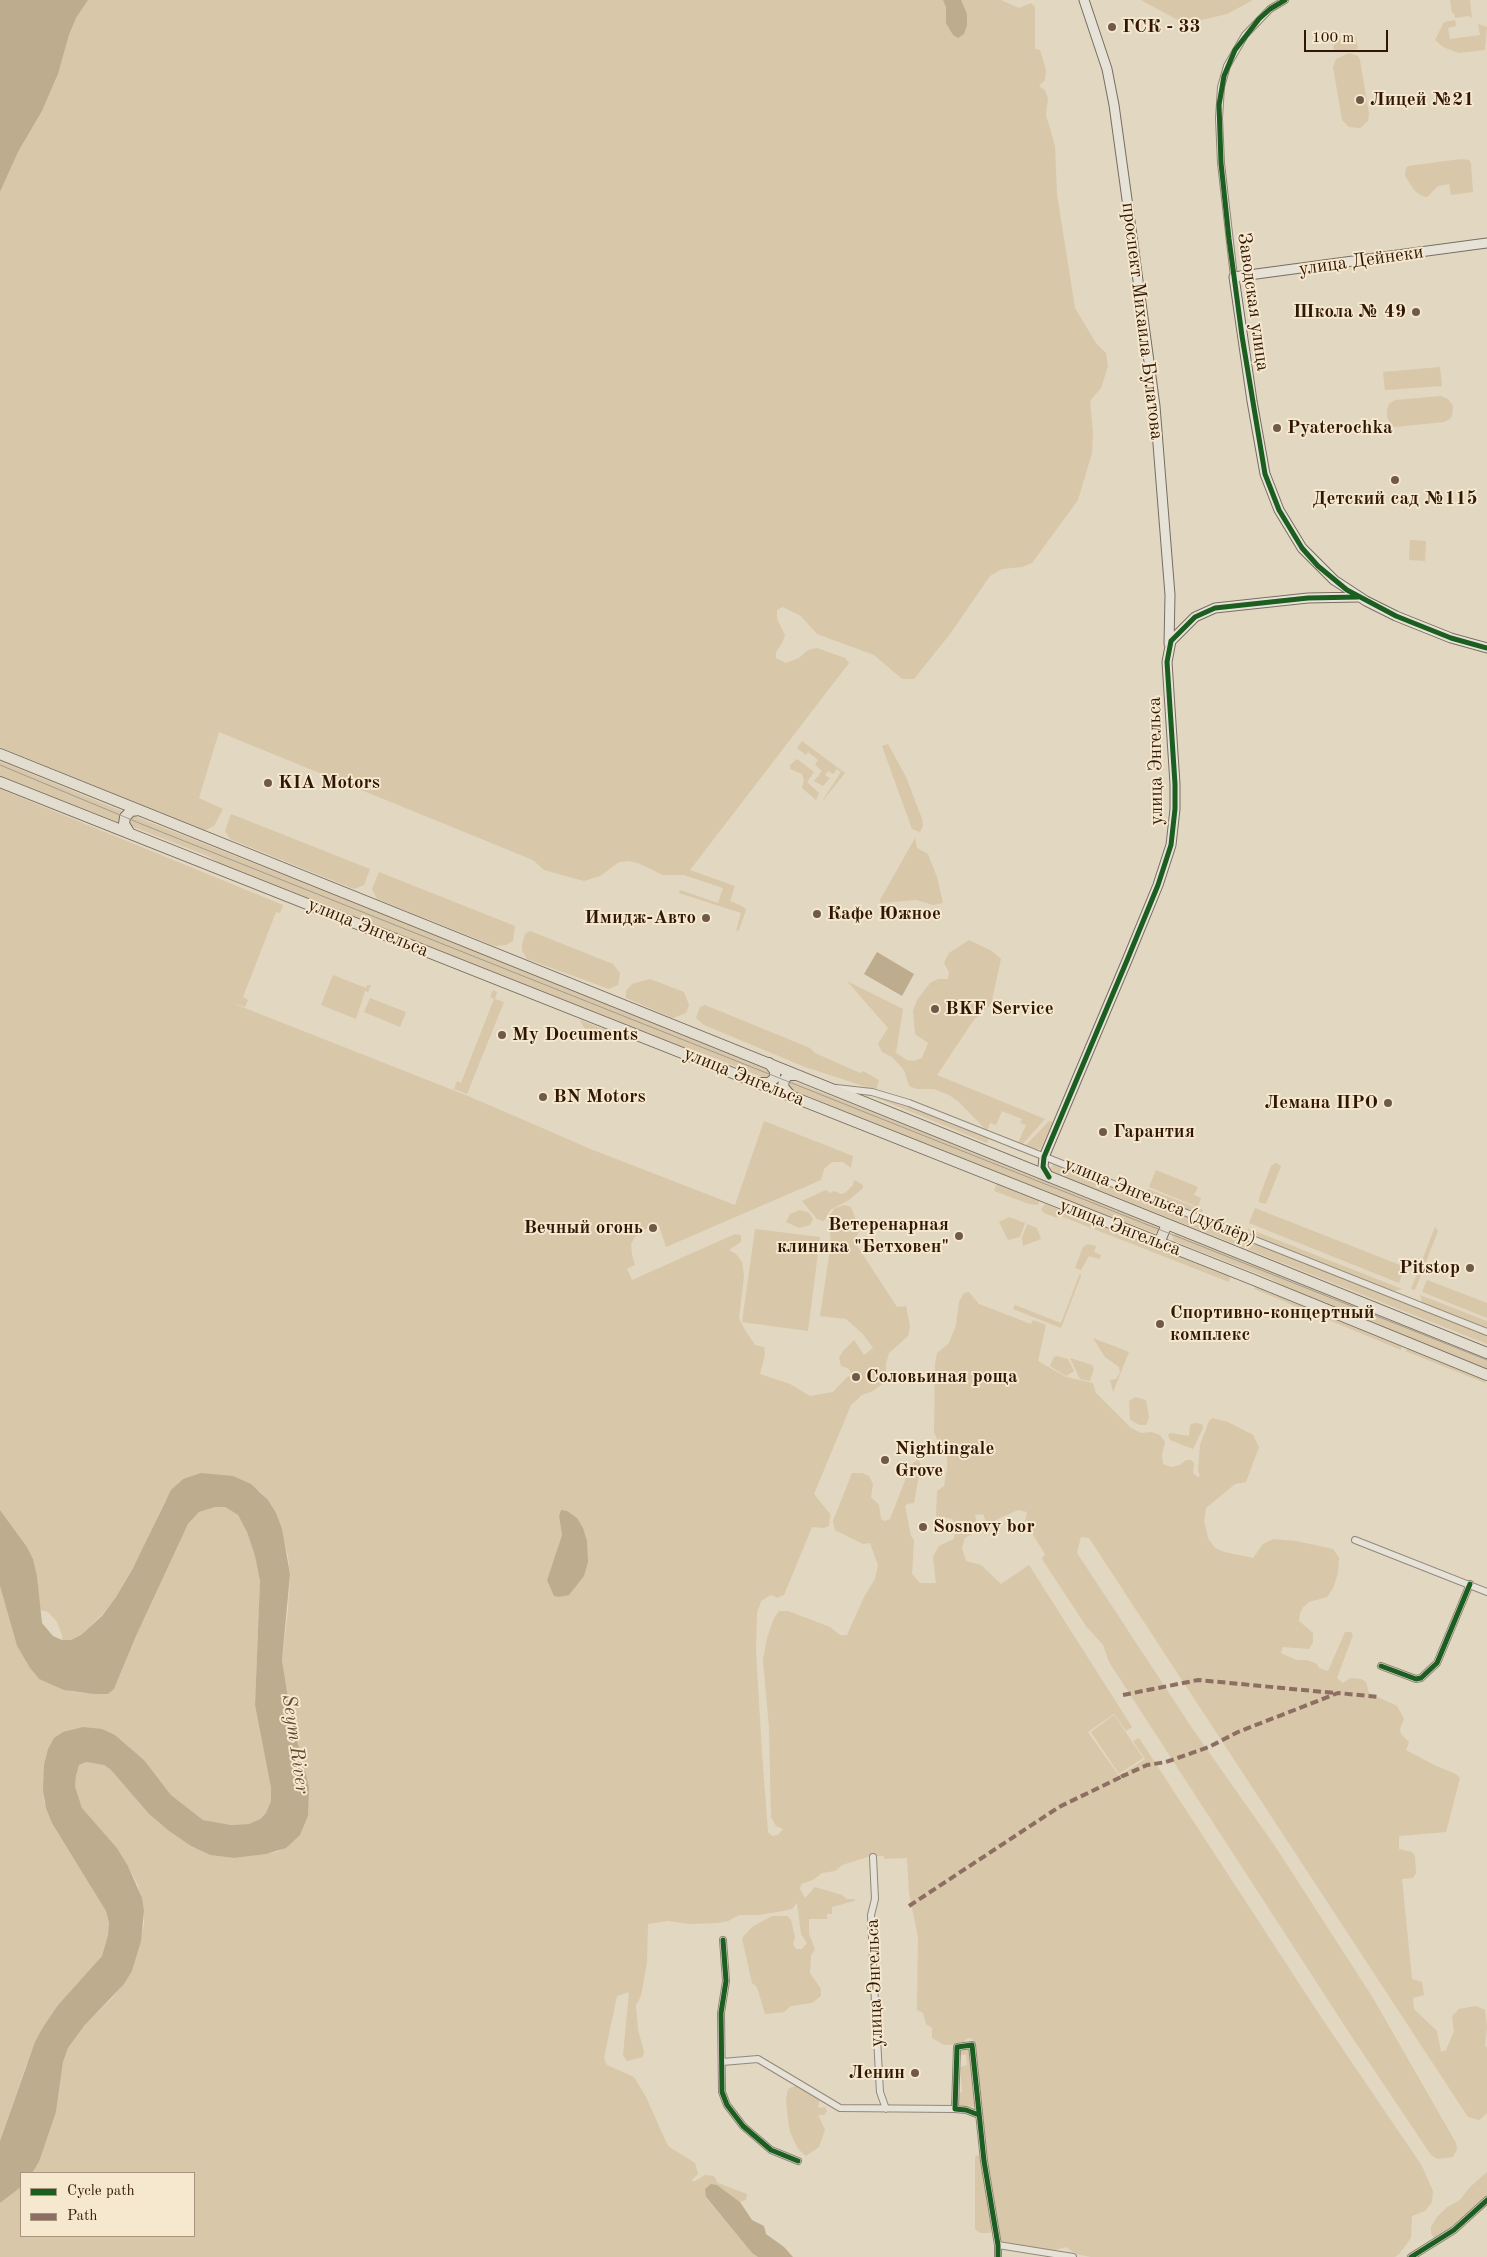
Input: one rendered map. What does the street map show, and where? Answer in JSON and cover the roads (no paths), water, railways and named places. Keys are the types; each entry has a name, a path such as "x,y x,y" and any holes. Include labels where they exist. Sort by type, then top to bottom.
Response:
{"main road":[{"name":"улица Энгельса","path":"0,754 1487,1353"},
{"name":"улица Энгельса","path":"0,782 756,1081 1487,1375"},
{"path":"129,832 124,824 125,817 131,811 139,810"},
{"path":"756,1081 769,1083 775,1078 773,1067 762,1060"},
{"path":"797,1098 784,1090 784,1080 788,1075 792,1074 806,1078"},
{"path":"1159,1243 1167,1224"}],"street":[{"name":"проспект Михаила Булатова","path":"1084,0 1109,78 1130,214 1155,406 1170,595 1169,646"},
{"name":"Заводская улица","path":"1285,0 1270,9 1245,35 1227,66 1222,87 1219,118 1221,163 1234,277 1259,446 1270,491 1285,522 1302,548 1334,580 1358,597 1396,616 1452,638 1487,648"},
{"name":"улица Дейнеки","path":"1234,277 1487,243"},
{"path":"1169,646 1173,638 1186,626 1201,614 1215,608 1331,597 1338,588 1334,580"},
{"name":"Заводская улица","path":"1331,597 1358,597"},
{"name":"улица Энгельса","path":"1049,1177 1043,1167 1044,1157 1168,858 1173,831 1176,784 1167,662 1169,646"},
{"name":"улица Энгельса (дублёр)","path":"828,1087 872,1092 909,1103 1487,1332"},
{"path":"1355,1540 1487,1592"},
{"path":"1381,1666 1416,1679 1421,1678 1437,1663 1470,1584"},
{"name":"улица Энгельса","path":"873,1857 875,1899 871,1915 873,1964 880,2092 886,2108"},
{"path":"723,1940 726,1981 721,2013 722,2092 743,2126 770,2150 798,2161"},
{"path":"955,2109 957,2046 972,2045 984,2161 998,2245 998,2257"},
{"path":"722,2062 758,2059 840,2108 955,2109 966,2110 979,2115"},
{"path":"1411,2257 1454,2230 1487,2200"},
{"path":"998,2245 1073,2257"}],"water":[{"path":"0,0 88,0 76,18 58,74 42,111 18,152 0,192"},
{"path":"943,0 961,0 967,14 967,25 964,34 958,38 953,35 946,23 946,7"},
{"path":"877,952 914,974 902,996 864,974"},
{"name":"Seym River","path":"201,1473 233,1476 251,1484 268,1500 276,1513 282,1529 290,1574 282,1660 291,1717 309,1787 308,1816 300,1835 286,1848 266,1854 234,1858 210,1855 191,1846 169,1831 149,1814 111,1770 104,1765 86,1762 79,1765 75,1786 82,1808 117,1848 128,1866 142,1898 144,1911 141,1941 132,1971 124,1984 84,2026 68,2048 63,2062 56,2112 39,2162 33,2172 20,2172 20,2188 0,2203 0,2141 35,2042 58,2005 102,1956 108,1935 109,1923 106,1911 52,1823 46,1808 43,1790 44,1765 48,1749 54,1738 63,1732 83,1727 102,1729 115,1735 144,1760 171,1795 203,1820 231,1825 249,1824 260,1819 266,1813 271,1801 271,1788 255,1705 260,1581 255,1556 247,1532 238,1515 225,1507 215,1507 199,1512 188,1524 136,1636 114,1689 108,1694 94,1694 64,1690 39,1679 17,1646 0,1586 0,1510 27,1547 33,1559 37,1576 42,1623 53,1636 62,1640 71,1640 81,1635 102,1616 116,1597 133,1568 171,1490 183,1479"},
{"path":"561,1510 567,1511 577,1518 583,1528 587,1541 588,1562 584,1576 569,1595 559,1597 554,1596 547,1580 562,1535 559,1516"},
{"path":"711,2184 717,2185 740,2202 752,2220 764,2226 766,2234 784,2247 793,2257 758,2257 752,2253 706,2197 705,2189"}],"tram line":[{"path":"0,765 144,825 1487,1360"}],"place":[{"name":"ГСК - 33","path":"1112,27"},
{"name":"Лицей №21","path":"1360,100"},
{"name":"Школа № 49","path":"1416,312"},
{"name":"Pyaterochka","path":"1277,428"},
{"name":"Детский сад №115","path":"1395,480"},
{"name":"KIA Motors","path":"268,783"},
{"name":"Кафе Южное","path":"817,914"},
{"name":"Имидж-Авто","path":"706,918"},
{"name":"BKF Service","path":"935,1009"},
{"name":"My Documents","path":"502,1035"},
{"name":"BN Motors","path":"543,1097"},
{"name":"Лемана ПРО","path":"1388,1103"},
{"name":"Гарантия","path":"1103,1132"},
{"name":"Вечный огонь","path":"653,1228"},
{"name":"Ветеренарная клиника \"Бетховен\"","path":"959,1236"},
{"name":"Pitstop","path":"1470,1268"},
{"name":"Спортивно-концертный комплекс","path":"1160,1324"},
{"name":"Соловьиная роща","path":"856,1377"},
{"name":"Nightingale Grove","path":"885,1460"},
{"name":"Sosnovy bor","path":"923,1527"},
{"name":"Ленин","path":"915,2073"}]}
